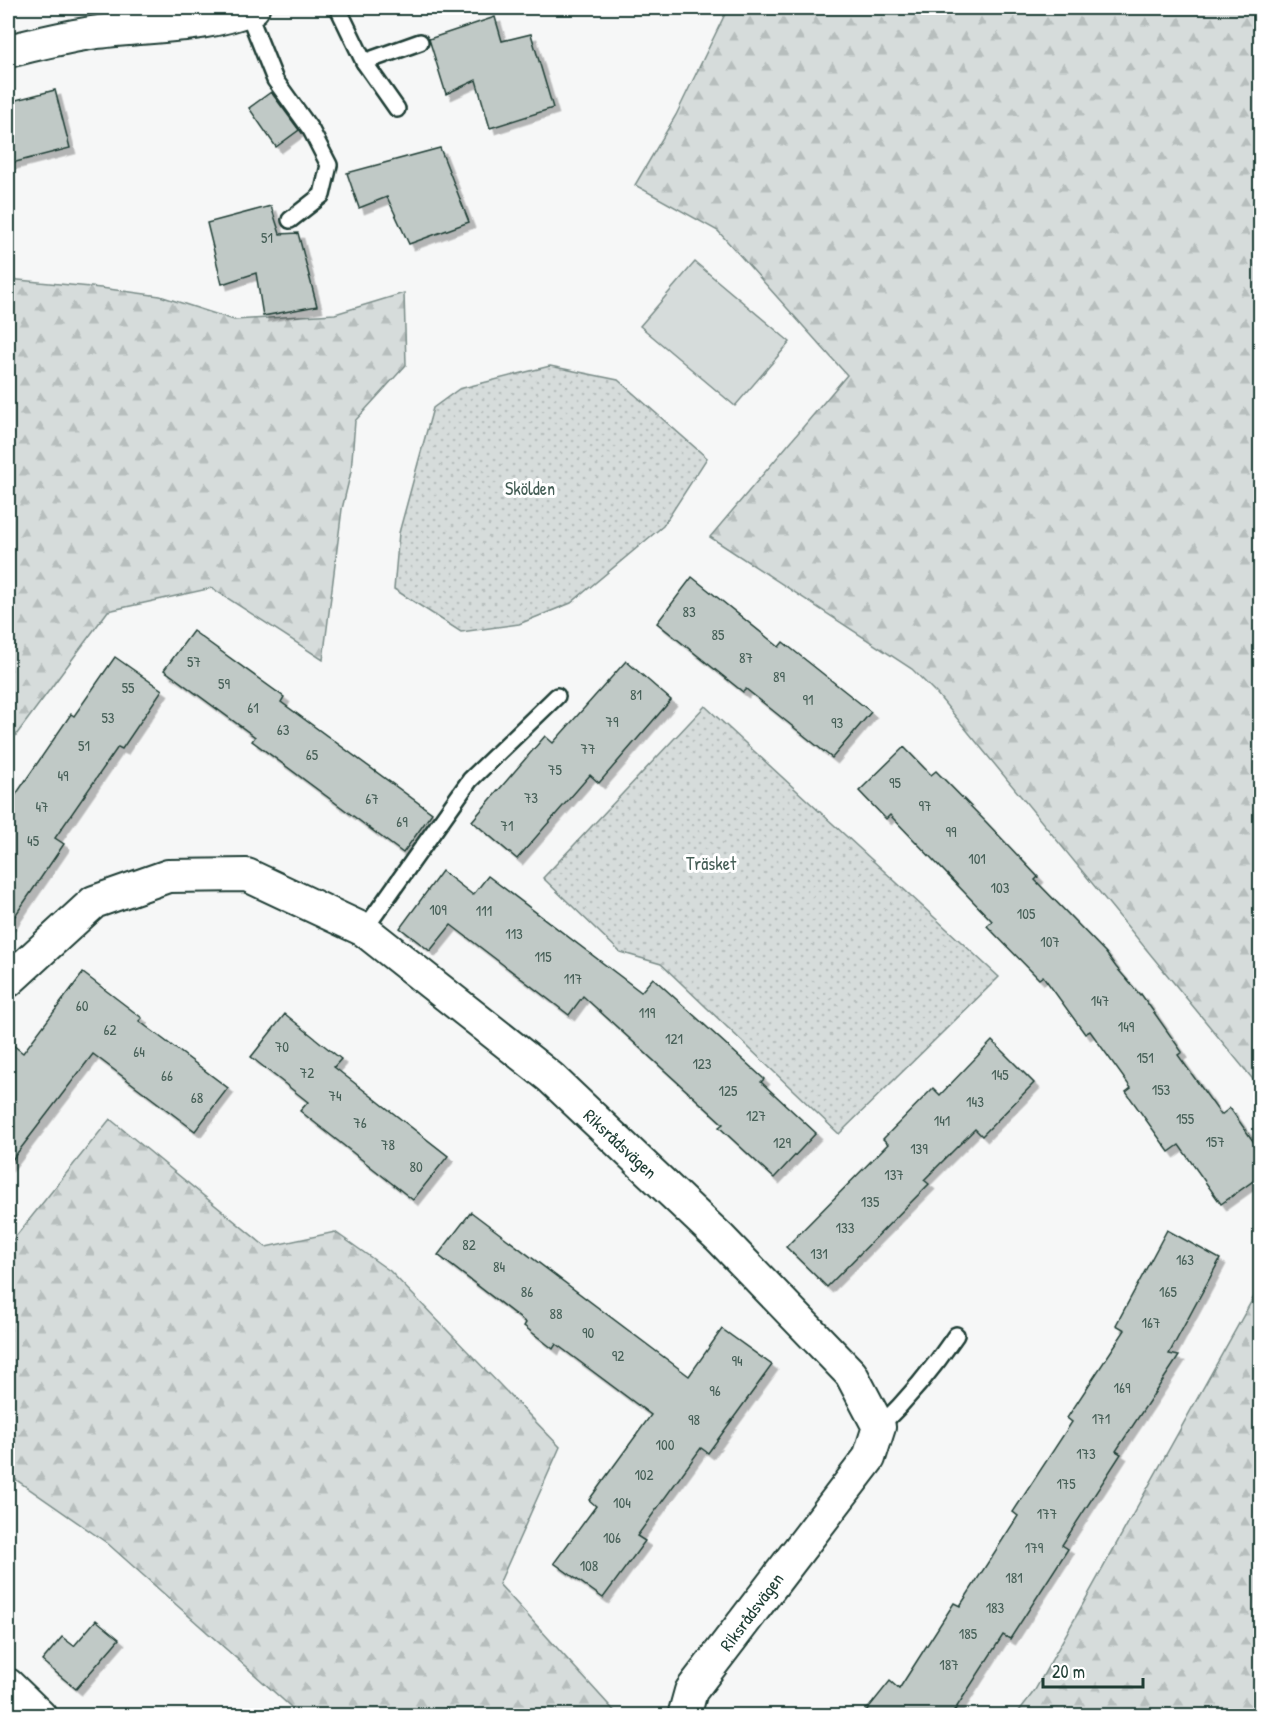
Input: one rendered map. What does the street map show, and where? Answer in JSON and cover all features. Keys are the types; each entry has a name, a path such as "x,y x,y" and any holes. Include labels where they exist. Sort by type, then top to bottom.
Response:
{"street":[{"path":"8,51 96,32 215,20 250,9"},
{"name":"Riksrådsvägen","path":"8,981 94,902 168,876 247,875 364,930 550,1077 720,1238 851,1374 879,1427 869,1458 692,1691 684,1716"},
{"path":"8,1685 40,1716"}],"lane":[{"path":"338,8 364,62 397,110"},
{"path":"250,9 275,80 311,130 329,165 322,195 290,220"},
{"path":"364,62 420,42"},
{"path":"364,930 471,780 557,696"},
{"path":"879,1427 907,1400 956,1335"}],"green space":[{"path":"728,8 1260,8 1260,1088 937,694 912,669 710,537 847,375 718,231 635,185 676,115"},
{"path":"695,262 790,342 735,406 640,326"},
{"path":"8,279 160,296 234,320 335,314 404,293 406,365 355,421 351,472 342,509 323,660 212,588 108,611 8,746"},
{"name":"Skölden","path":"550,366 618,380 707,458 663,526 571,603 519,624 461,632 394,589 399,533 433,408 459,389"},
{"name":"Träsket","path":"705,706 999,977 839,1134 661,964 620,952 543,878"},
{"path":"110,1119 266,1247 335,1232 390,1271 560,1447 499,1584 618,1715 300,1715 107,1543 8,1474 8,1246"},
{"path":"1260,1286 1260,1715 1016,1715 1035,1690"}],"building":[{"path":"495,17 502,41 531,34 553,108 490,128 476,80 446,94 429,39"},
{"path":"55,90 70,148 8,164 8,102"},
{"path":"271,92 299,130 276,147 249,108"},
{"path":"440,148 469,222 409,244 387,197 359,208 347,173"},
{"path":"271,206 280,234 298,233 317,306 263,316 256,273 222,284 207,223"},
{"path":"692,577 779,647 783,642 871,712 832,758 746,689 743,692 657,623"},
{"path":"193,631 284,697 281,702 432,813 403,853 252,741 255,737 164,670"},
{"path":"115,657 162,690 122,749 118,747 55,838 64,844 8,926 8,806 71,714 74,716"},
{"path":"626,661 671,700 599,783 590,775 517,859 472,821 545,736 553,743"},
{"path":"904,747 931,775 936,771 987,823 1038,877 1035,880 1106,953 1141,994 1182,1052 1178,1055 1221,1115 1230,1108 1260,1151 1260,1176 1221,1204 1179,1145 1169,1152 1126,1092 1131,1088 1090,1031 1085,1034 1043,976 1039,979 987,926 992,921 890,815 886,819 859,791"},
{"path":"442,871 473,895 488,876 641,992 653,978 764,1079 761,1082 816,1133 774,1178 719,1127 723,1124 583,996 569,1015 451,925 430,951 400,928"},
{"path":"83,973 142,1018 139,1021 228,1088 195,1131 93,1054 8,1165 8,1041 23,1053"},
{"path":"285,1014 341,1059 334,1067 448,1156 413,1200 300,1111 308,1102 251,1057"},
{"path":"992,1041 1034,1083 982,1136 975,1129 924,1180 929,1184 827,1287 786,1247 888,1144 883,1139 933,1088 940,1095"},
{"path":"471,1212 689,1376 722,1329 772,1365 708,1453 701,1448 637,1536 645,1541 603,1598 554,1563 596,1506 589,1500 651,1415 556,1344 553,1349 524,1326 526,1323 438,1255"},
{"path":"1167,1230 1220,1259 1169,1354 1179,1356 1116,1451 1121,1454 1062,1545 1068,1549 1010,1639 1003,1635 951,1716 862,1716 890,1681 899,1689 954,1603 960,1606 1018,1516 1013,1512 1072,1422 1067,1418 1125,1330 1116,1325"},
{"path":"96,1620 119,1639 76,1689 42,1661 62,1637 74,1646"}]}
